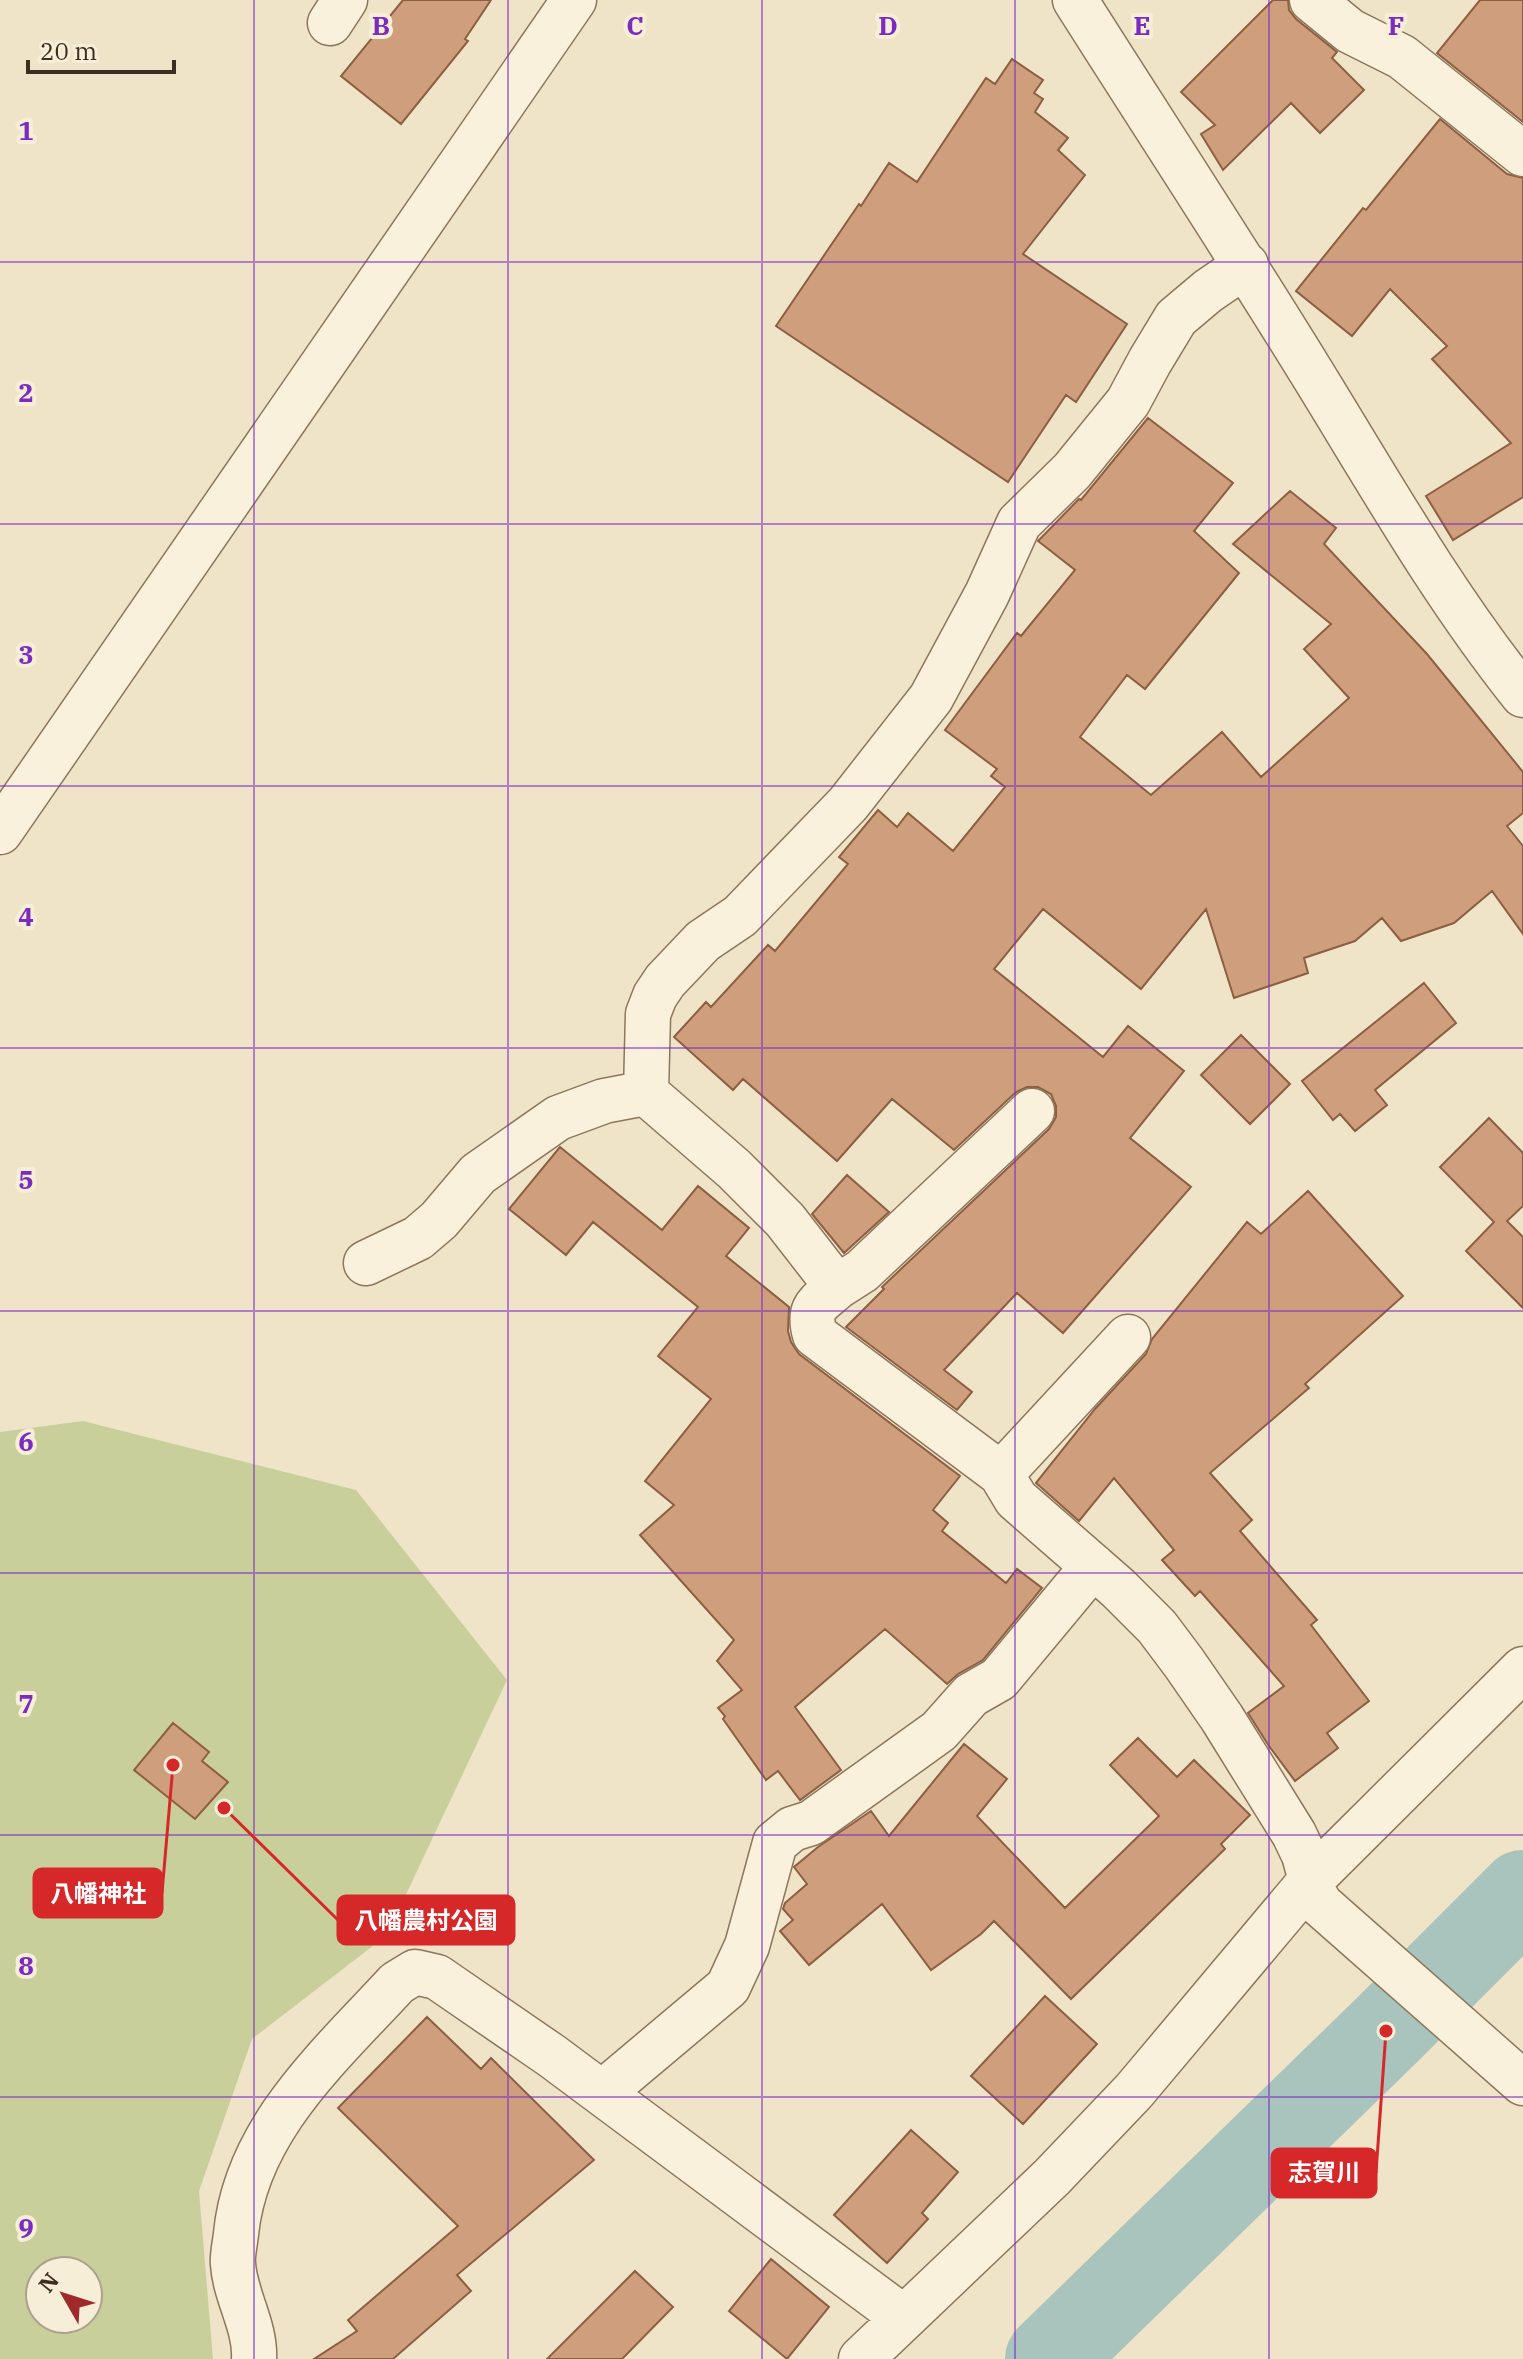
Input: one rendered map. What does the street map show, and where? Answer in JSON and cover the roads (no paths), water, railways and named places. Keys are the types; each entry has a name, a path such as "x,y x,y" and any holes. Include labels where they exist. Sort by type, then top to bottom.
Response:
{"street":[{"path":"0,832 574,0"},
{"path":"1075,0 1246,265 1439,578 1483,646 1523,695"},
{"path":"1312,0 1350,31 1402,57 1523,154"},
{"path":"646,1093 648,1014 665,981 703,941 740,916 848,804 931,698 975,617 1019,523 1072,471 1128,402 1176,318 1246,265"},
{"path":"366,1263 418,1238 439,1220 478,1174 558,1118 604,1101 646,1093"},
{"path":"646,1093 734,1169 785,1220 837,1287"},
{"path":"1032,1111 862,1271 815,1306 811,1320 815,1335 1001,1474 1016,1499 1118,1588 1157,1627 1230,1731 1294,1834 1316,1892 1522,2081"},
{"path":"1001,1474 1128,1337"},
{"path":"602,2093 728,1987 747,1946 775,1843 792,1829 811,1823 939,1731 971,1695 999,1679 1093,1566"},
{"path":"861,2359 1052,2177 1523,1669"},
{"path":"254,2359 255,2348 240,2300 233,2263 237,2221 247,2177 271,2131 302,2086 397,1983 415,1972 437,1977 602,2093 904,2318"}],"waterway":[{"path":"1049,2359 1523,1894"}],"place":[{"name":"八幡神社","path":"173,1765"},
{"name":"八幡農村公園","path":"224,1808"},
{"name":"志賀川","path":"1386,2031"}]}
